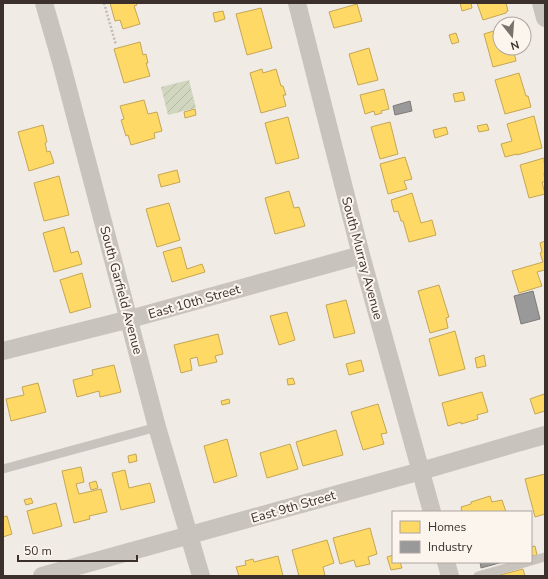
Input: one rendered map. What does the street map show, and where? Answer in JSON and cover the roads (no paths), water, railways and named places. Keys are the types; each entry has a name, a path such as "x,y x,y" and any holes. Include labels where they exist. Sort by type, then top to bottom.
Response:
{"street":[{"name":"South Garfield Avenue","path":"44,3 130,319 157,426 202,576"},
{"name":"South Murray Avenue","path":"297,3 361,255 432,511"},
{"path":"541,3 545,18"},
{"name":"East 10th Street","path":"3,351 130,319 361,255"},
{"name":"East 9th Street","path":"42,576 545,435"},
{"path":"446,563 450,576"}],"lane":[{"path":"3,469 157,426"},
{"path":"532,561 545,557"},
{"path":"478,576 524,563"}]}
